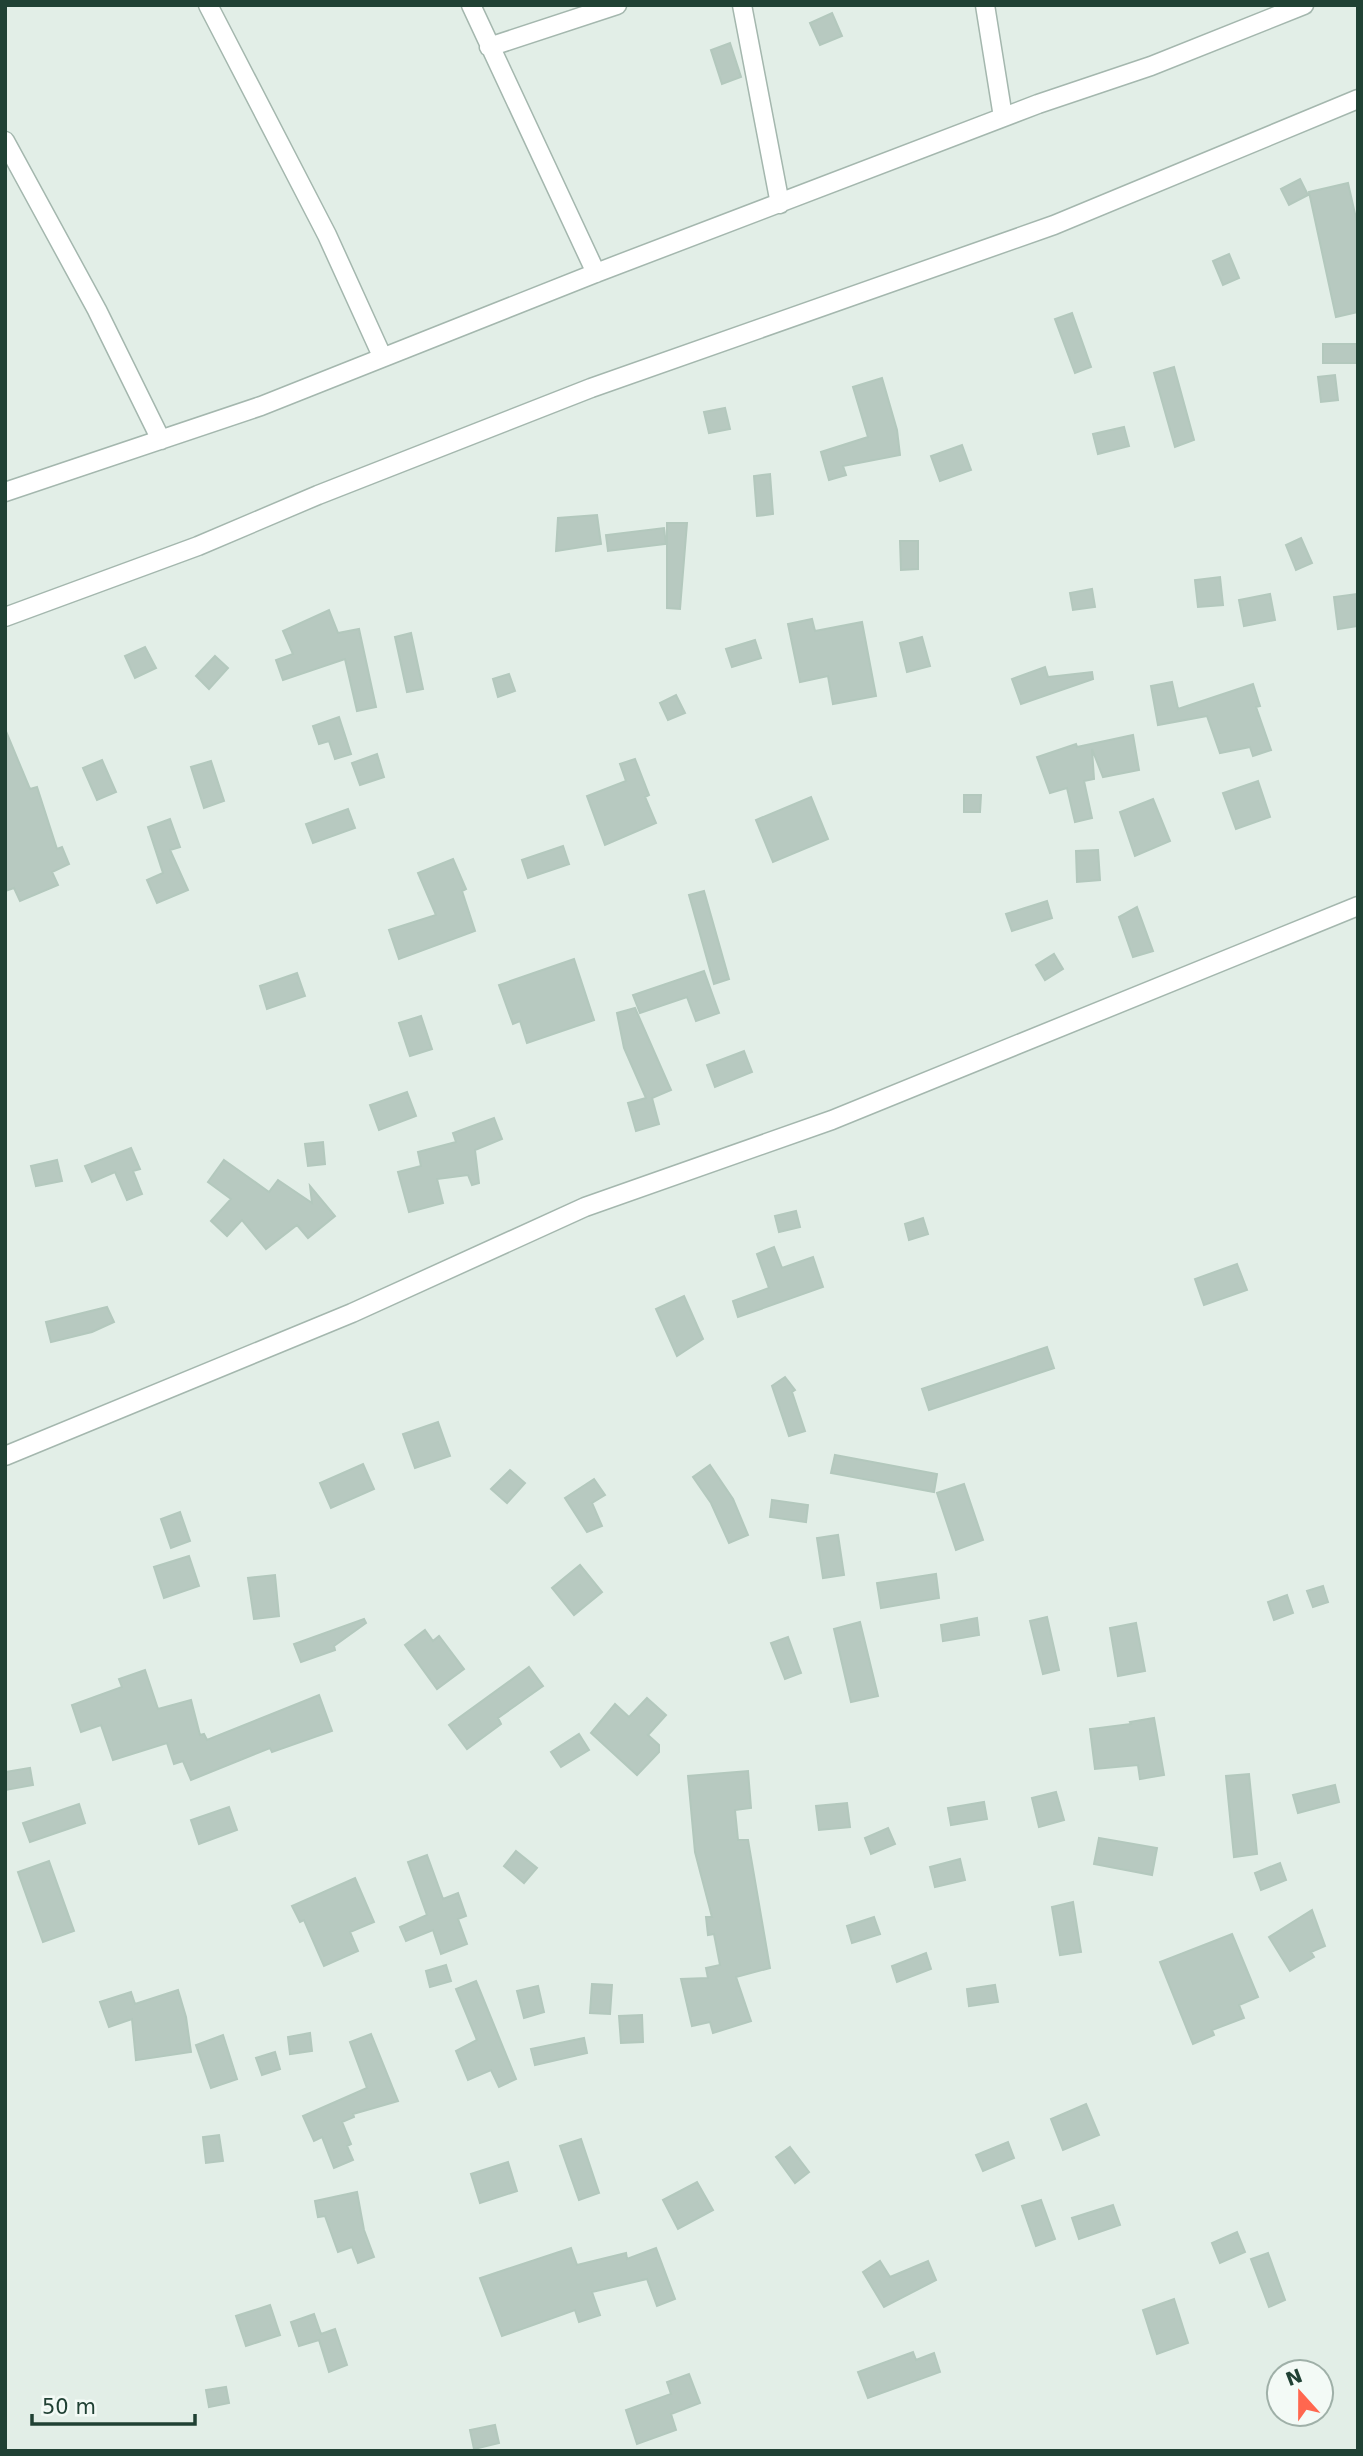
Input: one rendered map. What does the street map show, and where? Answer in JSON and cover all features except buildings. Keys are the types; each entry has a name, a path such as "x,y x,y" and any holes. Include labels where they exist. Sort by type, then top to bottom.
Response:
{"street":[{"path":"208,5 327,235 382,356"},
{"path":"471,5 596,273"},
{"path":"489,47 617,5"},
{"path":"742,5 779,204"},
{"path":"985,5 1003,117"},
{"path":"1247,5 1250,24"},
{"path":"5,492 261,406 596,273 1003,117 1151,66 1250,24 1304,5"},
{"path":"5,617 198,546 318,495 591,388 1054,225 1358,99"},
{"path":"5,141 97,310 161,440"},
{"path":"5,1456 352,1313 585,1207 832,1119 1358,906"}]}
